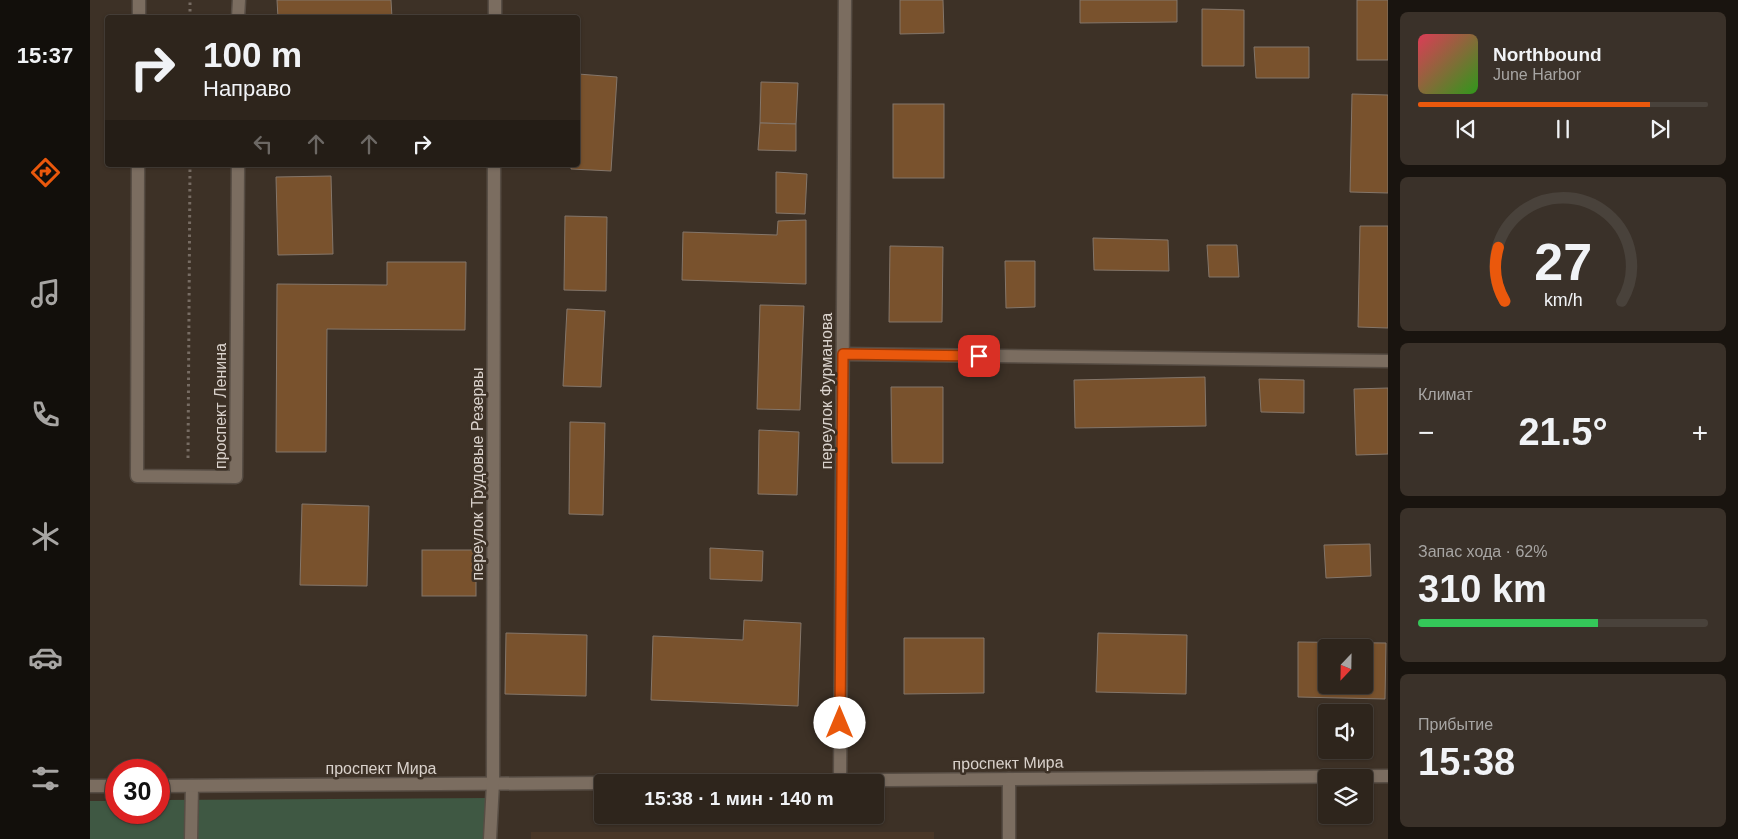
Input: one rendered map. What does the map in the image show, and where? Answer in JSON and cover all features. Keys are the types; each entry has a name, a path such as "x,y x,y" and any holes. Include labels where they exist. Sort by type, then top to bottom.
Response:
{"street":[{"path":"139,0 139,15"},
{"path":"238,15 239,0"},
{"path":"495,0 495,15"},
{"name":"переулок Фурманова","path":"840,774 845,0"},
{"name":"проспект Ленина","path":"138,167 136,476 236,477 238,167"},
{"name":"переулок Трудовые Резервы","path":"490,839 493,783 494,167"},
{"path":"843,354 1388,360"},
{"name":"проспект Мира","path":"884,780 1388,776"},
{"path":"1009,779 1009,839"},
{"name":"проспект Мира","path":"170,786 594,783"},
{"path":"90,786 105,786"},
{"path":"191,839 192,786"}],"path":[{"path":"190,0 190,15"},
{"path":"188,476 190,167"}],"shaded area":[{"path":"531,832 934,832 934,839 531,839"}],"green space":[{"path":"490,798 490,839 90,839 90,801 105,801 105,824 170,824 170,800"}],"building":[{"path":"277,0 391,0 392,15 278,15"},
{"path":"900,0 943,0 944,33 900,34"},
{"path":"1080,0 1177,0 1177,22 1080,23"},
{"path":"1357,0 1388,0 1388,60 1357,60"},
{"path":"1202,9 1244,10 1244,66 1202,66"},
{"path":"1254,47 1309,47 1309,78 1256,78"},
{"path":"580,74 617,77 611,171 571,169 571,167 580,167"},
{"path":"761,82 798,83 796,124 760,123"},
{"path":"1352,94 1388,95 1388,193 1350,192"},
{"path":"893,104 944,104 944,178 893,178"},
{"path":"760,123 796,124 796,151 758,150"},
{"path":"776,172 807,174 805,214 776,213"},
{"path":"331,176 333,254 278,255 276,177"},
{"path":"565,216 607,217 606,291 564,290"},
{"path":"806,220 806,284 682,280 683,232 777,235 778,221"},
{"path":"1360,226 1388,226 1388,328 1358,327"},
{"path":"1093,238 1168,240 1169,271 1094,270"},
{"path":"1207,245 1237,245 1239,277 1209,277"},
{"path":"890,246 943,247 942,322 889,322"},
{"path":"1005,261 1035,261 1035,307 1006,308"},
{"path":"387,262 466,262 465,330 327,329 326,452 276,452 277,284 387,285"},
{"path":"760,305 804,306 800,410 757,409"},
{"path":"567,309 605,311 601,387 563,386"},
{"path":"1205,377 1206,426 1075,428 1074,380"},
{"path":"1259,379 1304,380 1304,413 1261,412"},
{"path":"891,387 943,387 943,463 892,463"},
{"path":"1388,388 1388,454 1356,455 1354,389"},
{"path":"570,422 605,423 603,515 569,514"},
{"path":"759,430 799,432 797,495 758,494"},
{"path":"302,504 369,506 367,586 300,585"},
{"path":"1370,544 1371,576 1326,578 1324,545"},
{"path":"710,548 763,551 762,581 710,579"},
{"path":"422,550 476,550 476,596 422,596"},
{"path":"744,620 801,623 798,706 651,700 653,636 743,640"},
{"path":"506,633 587,635 586,696 505,694"},
{"path":"1098,633 1187,635 1186,694 1096,692"},
{"path":"904,638 984,638 984,693 904,694"},
{"path":"1298,642 1318,642 1318,694 1373,694 1373,643 1386,643 1385,699 1298,697"}],"route":[{"path":"840,723 843,354 979,356"}]}
